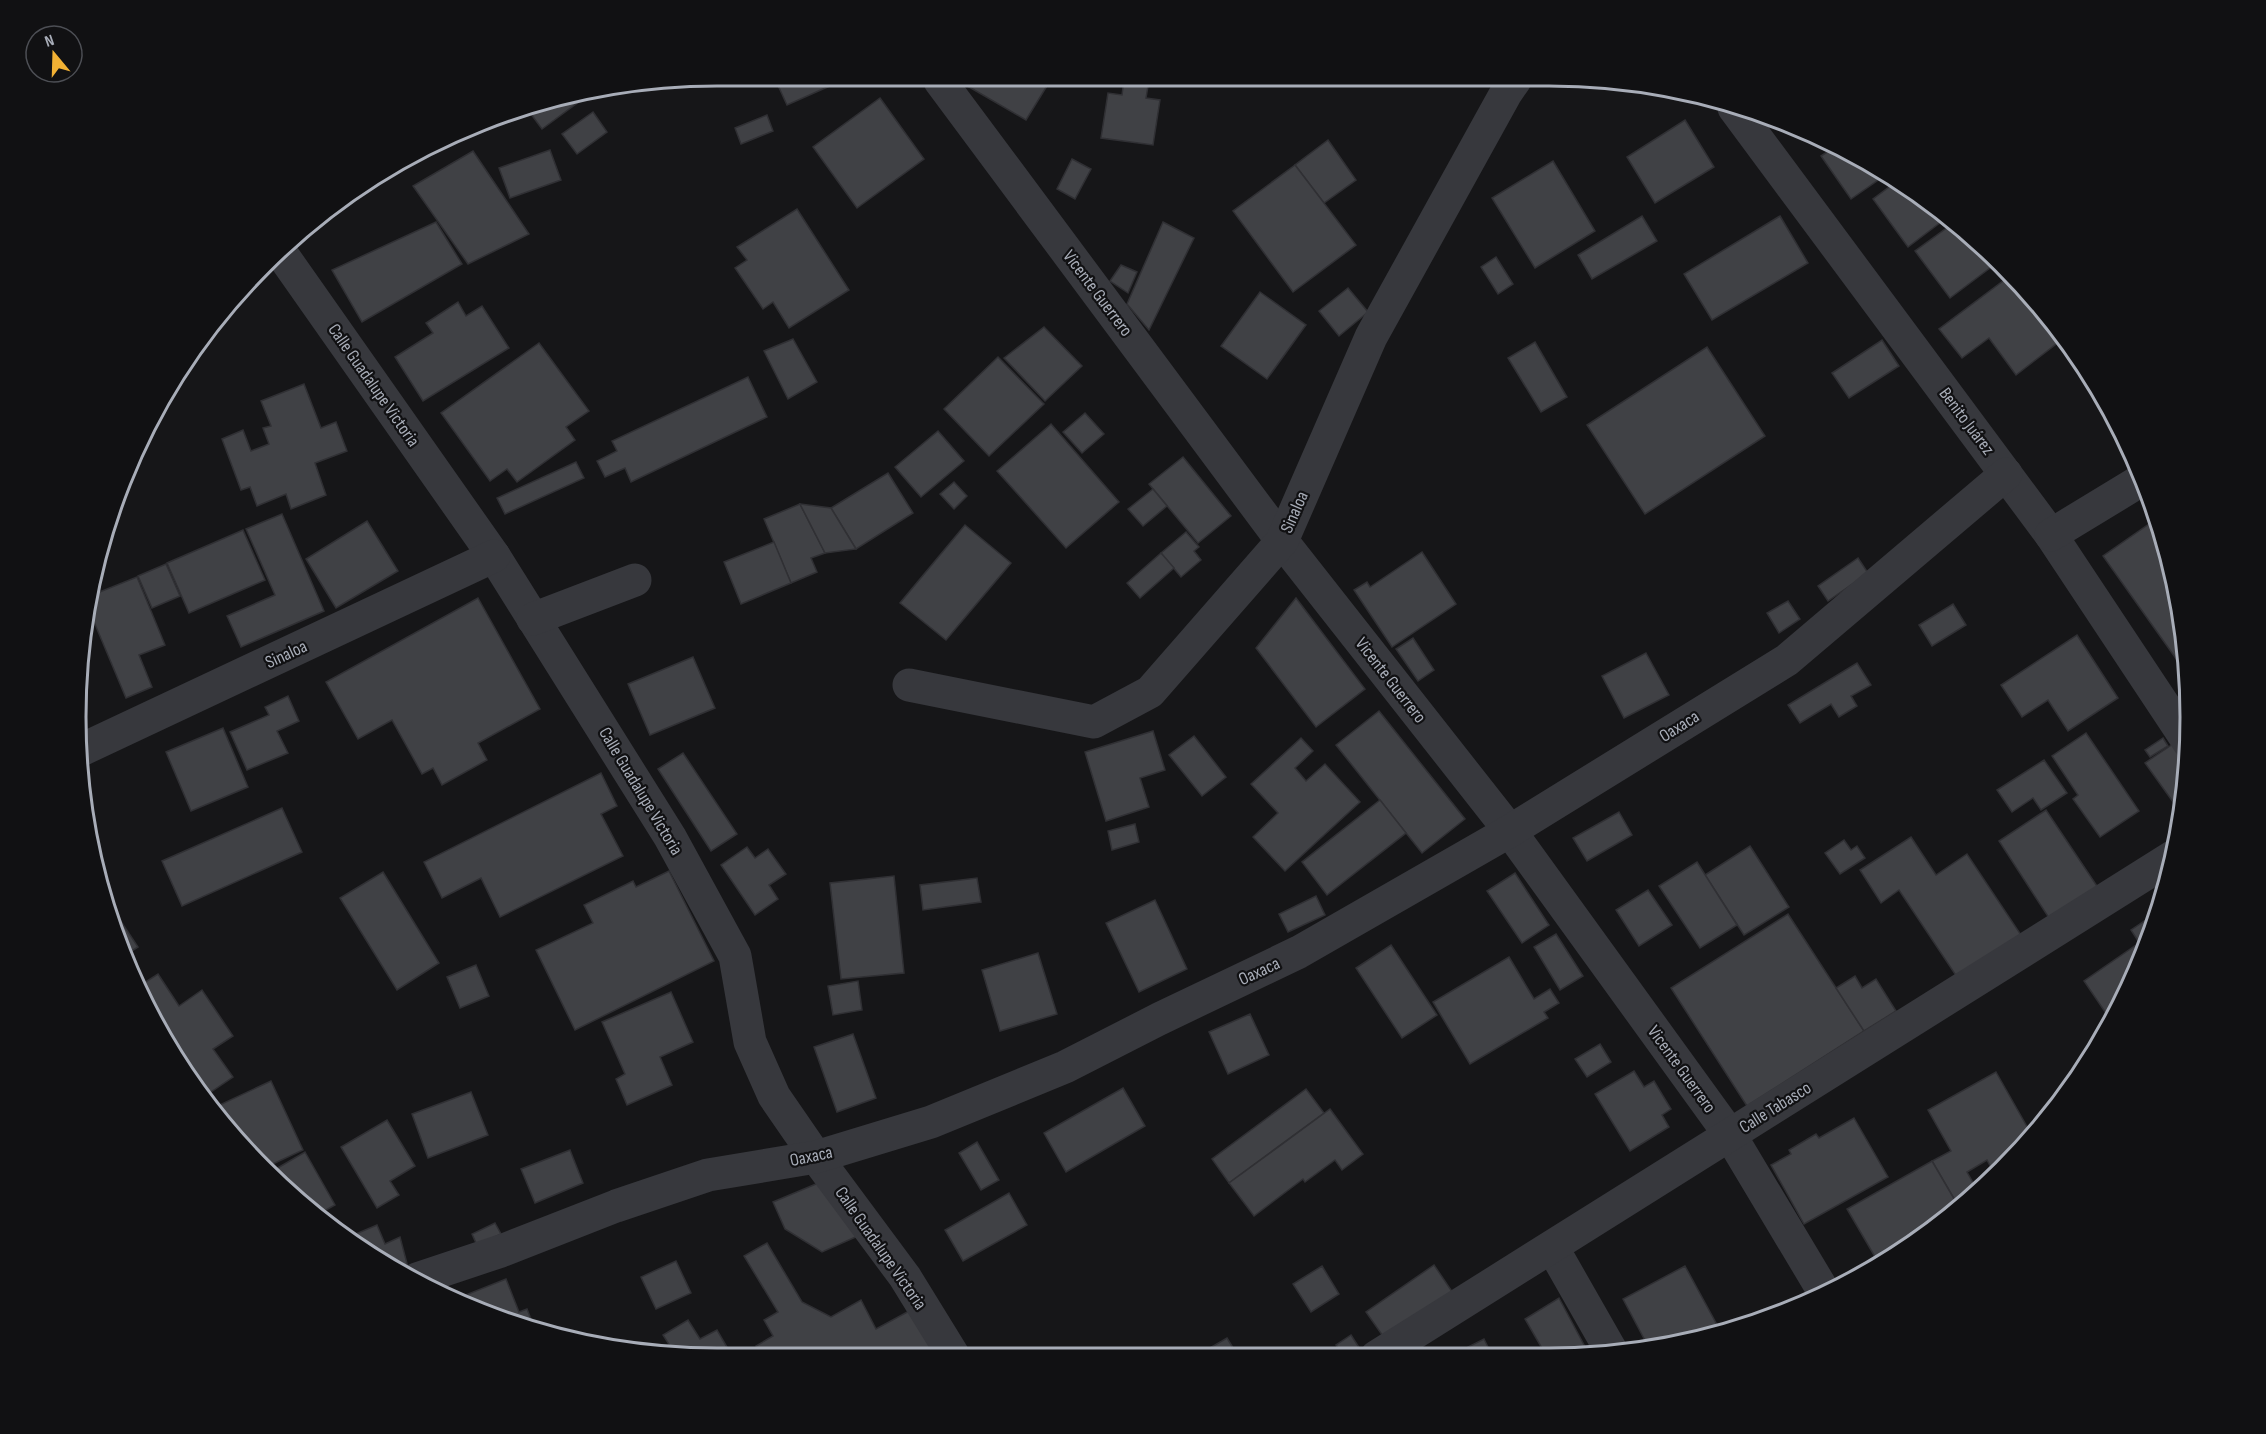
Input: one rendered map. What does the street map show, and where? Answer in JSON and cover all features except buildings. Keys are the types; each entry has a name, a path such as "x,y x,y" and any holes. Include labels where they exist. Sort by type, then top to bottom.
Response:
{"street":[{"name":"Vicente Guerrero","path":"944,86 1282,541 1510,831 1730,1135 1821,1286"},
{"name":"Sinaloa","path":"909,685 1094,722 1150,692 1282,541 1371,337 1511,86"},
{"name":"Benito Juárez","path":"1739,115 2051,535 2180,729"},
{"name":"Calle Guadalupe Victoria","path":"284,257 494,556 670,837 735,956 750,1042 774,1096 905,1277 949,1348"},
{"name":"Oaxaca","path":"425,1276 501,1251 616,1206 708,1174 816,1157 931,1122 1065,1067 1299,952 1510,831 1786,660 2006,474"},
{"path":"2051,535 2135,484"},
{"name":"Sinaloa","path":"87,747 494,556"},
{"path":"532,620 635,580"},
{"name":"Calle Tabasco","path":"1390,1348 2163,863"},
{"path":"1552,1247 1608,1345"}]}
